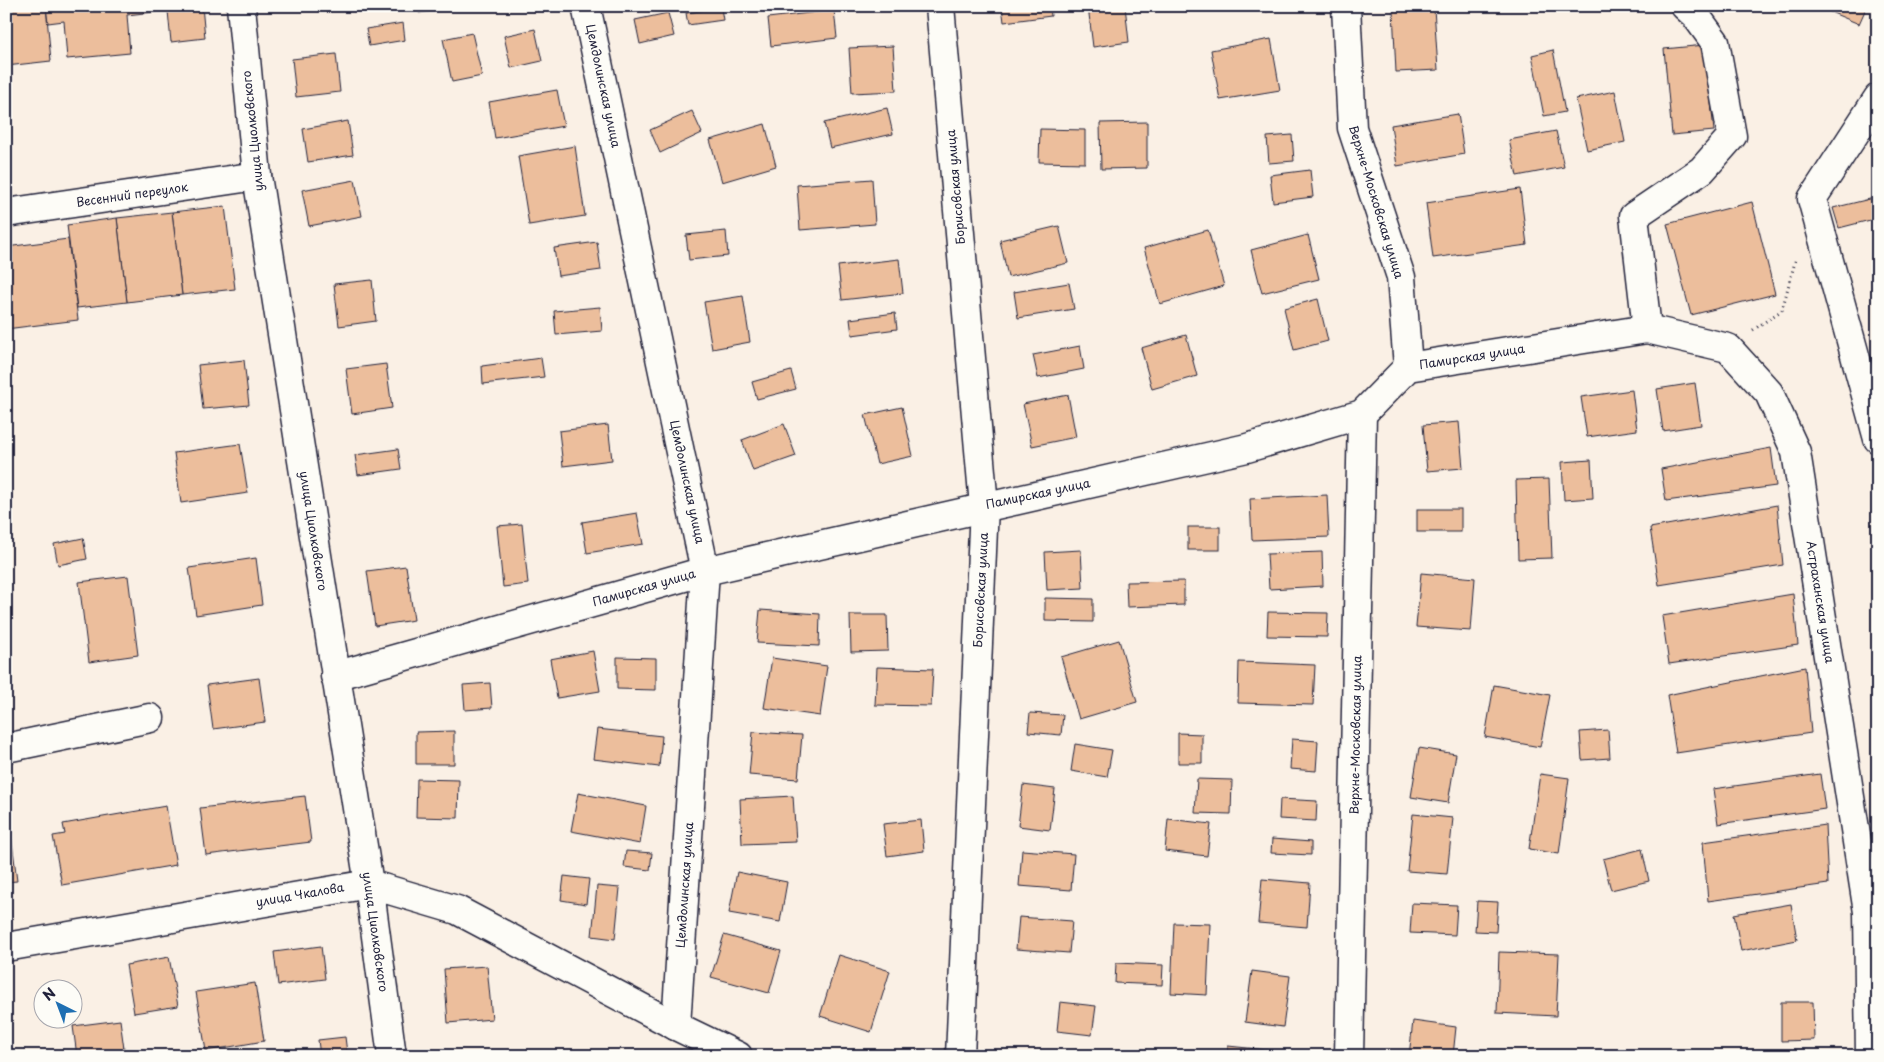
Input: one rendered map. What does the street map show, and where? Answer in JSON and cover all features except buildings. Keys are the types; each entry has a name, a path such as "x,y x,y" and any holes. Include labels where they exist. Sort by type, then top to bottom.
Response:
{"street":[{"name":"улица Циолковского","path":"241,6 257,176 368,884 392,1056"},
{"name":"Цемдолинская улица","path":"586,6 705,571 676,1026"},
{"name":"Борисовская улица","path":"940,6 984,506 960,1056"},
{"name":"Верхне-Московская улица","path":"1346,6 1352,128 1400,277 1408,367"},
{"path":"1647,329 1634,216 1702,170 1732,136 1715,42 1696,16 1685,6"},
{"path":"1876,105 1812,199 1878,439"},
{"name":"Весенний переулок","path":"6,213 257,176"},
{"name":"Памирская улица","path":"336,676 705,571 984,506 1247,448 1362,414 1408,367 1647,329 1728,348"},
{"name":"Астраханская улица","path":"1728,348 1769,393 1796,452 1868,912 1870,1056"},
{"name":"Верхне-Московская улица","path":"1349,1056 1362,414"},
{"path":"6,748 150,718"},
{"name":"улица Чкалова","path":"6,947 368,884 457,910 676,1026 738,1056"}],"path":[{"path":"1728,348 1782,310 1797,254"}]}
